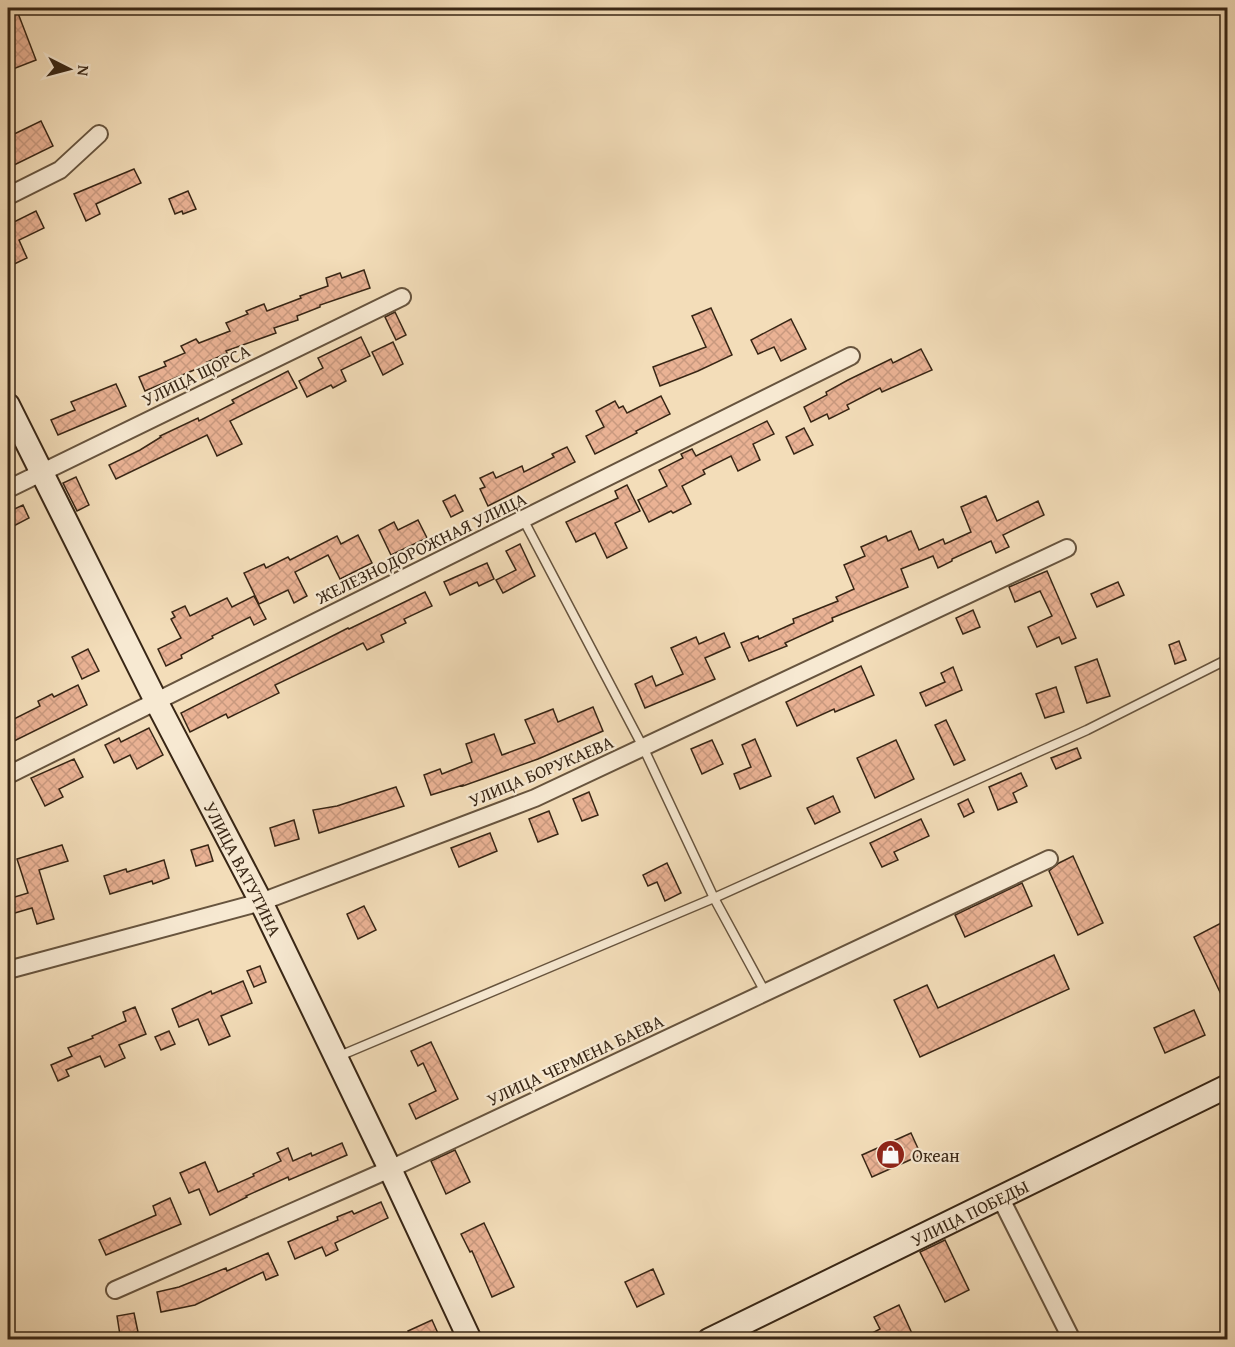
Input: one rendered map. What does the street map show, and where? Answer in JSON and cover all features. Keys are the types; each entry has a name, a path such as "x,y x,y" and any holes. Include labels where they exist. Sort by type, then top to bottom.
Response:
{"street":[{"path":"8,196 60,170 99,134"},
{"name":"УЛИЦА ЩОРСА","path":"8,489 402,297"},
{"name":"ЖЕЛЕЗНОДОРОЖНАЯ УЛИЦА","path":"8,775 851,356"},
{"name":"УЛИЦА ВАТУТИНА","path":"8,405 156,701 261,902 390,1168 470,1340"},
{"name":"УЛИЦА БОРУКАЕВА","path":"8,970 261,902 535,798 1067,548"},
{"name":"УЛИЦА ЧЕРМЕНА БАЕВА","path":"115,1290 390,1168 1049,860"},
{"name":"УЛИЦА ПОБЕДЫ","path":"709,1340 1227,1086"},
{"path":"1000,1197 1072,1340"}],"lane":[{"path":"523,519 643,747 714,898 765,993"},
{"path":"336,1058 714,898 1087,730 1227,659"}],"building":[{"path":"8,8 16,8 36,60 8,71"},
{"path":"41,121 53,146 8,168 8,137"},
{"path":"134,169 141,183 96,204 100,214 86,221 74,194"},
{"path":"188,191 196,209 183,214 182,211 175,214 169,199"},
{"path":"36,211 44,228 19,240 27,258 8,267 8,253 11,251 8,245 8,214 12,223"},
{"path":"364,270 370,288 320,305 320,307 297,316 298,320 274,328 276,333 226,351 227,353 207,362 208,364 145,391 139,377 166,366 164,362 185,353 181,346 196,339 199,343 230,331 226,323 248,314 246,311 264,304 267,311 328,286 326,278 340,273 342,278"},
{"path":"711,308 732,355 660,386 653,367 706,347 692,316"},
{"path":"395,312 406,335 396,340 385,317"},
{"path":"791,319 806,349 781,361 774,347 758,354 751,340"},
{"path":"361,337 370,356 341,370 346,381 333,388 331,385 307,397 299,381 323,368 318,358"},
{"path":"393,342 403,364 383,375 372,352"},
{"path":"921,349 932,370 882,392 880,388 847,405 849,409 829,419 827,414 811,422 804,407 827,395 826,392 891,359 893,363"},
{"path":"288,371 297,388 230,421 242,444 217,456 207,435 116,479 109,465 140,450 160,436 198,418 199,421 234,403 232,400"},
{"path":"116,384 126,406 58,435 51,420 75,410 71,402"},
{"path":"661,396 670,414 595,454 586,436 604,427 596,411 615,401 619,408 623,406 627,413"},
{"path":"767,421 774,434 753,444 760,460 738,471 731,456 703,470 705,474 682,486 691,504 649,522 638,500 667,486 659,470 683,458 681,454 692,449 696,456"},
{"path":"804,428 813,445 794,454 786,437"},
{"path":"567,447 575,462 488,506 480,489 485,487 480,478 493,472 496,478 522,466 524,472 554,457 552,454"},
{"path":"76,477 89,505 77,511 63,483"},
{"path":"627,485 640,511 615,523 627,548 607,558 595,533 576,542 566,522 618,498 615,491"},
{"path":"455,495 463,511 451,517 443,501"},
{"path":"986,496 997,521 1038,501 1044,515 1003,535 1009,547 996,553 991,541 938,568 933,556 901,569 908,587 832,618 833,621 785,643 787,646 749,661 741,643 758,636 759,639 794,623 793,619 838,601 836,597 854,589 844,565 865,556 861,547 886,536 888,541 911,531 919,550 943,539 945,544 971,532 961,507"},
{"path":"23,505 29,518 8,529 8,512"},
{"path":"418,520 427,538 391,555 379,530 394,522 398,530"},
{"path":"358,535 372,563 340,579 328,555 295,572 307,596 294,603 288,590 259,604 244,573 264,564 266,568 288,557 290,560 337,536 341,544"},
{"path":"520,544 535,576 503,593 496,580 516,570 506,551"},
{"path":"487,563 494,579 479,586 477,582 450,595 444,582"},
{"path":"1047,571 1076,638 1062,644 1059,637 1037,647 1028,627 1052,616 1040,591 1015,602 1009,587"},
{"path":"1118,582 1124,595 1097,607 1091,594"},
{"path":"425,592 432,606 404,619 406,623 381,635 384,642 367,650 363,643 275,685 279,693 228,718 226,714 190,732 181,713 348,628"},
{"path":"254,596 266,619 254,625 250,617 212,636 213,638 166,666 158,649 181,638 171,619 175,617 172,612 185,606 190,616 227,598 232,607"},
{"path":"973,610 980,627 963,634 956,618"},
{"path":"724,633 730,647 705,658 715,679 645,708 635,684 652,676 656,686 683,674 671,648 696,637 699,644"},
{"path":"1179,641 1186,660 1175,664 1169,645"},
{"path":"88,649 99,671 82,679 72,657"},
{"path":"1097,659 1110,696 1087,703 1075,667"},
{"path":"861,666 874,695 835,712 834,709 797,726 786,702"},
{"path":"953,667 962,690 926,706 920,693 945,682 941,673"},
{"path":"78,685 87,705 8,744 8,722 40,706 38,701 52,694 54,697"},
{"path":"1056,687 1064,712 1045,718 1036,694"},
{"path":"593,707 603,731 538,759 431,795 424,775 440,769 442,774 472,762 466,744 494,734 502,755 535,743 525,720 553,709 558,722"},
{"path":"946,720 965,760 954,765 935,725"},
{"path":"149,728 163,755 137,769 130,755 114,763 105,745 119,738 121,742"},
{"path":"755,739 771,776 740,789 734,774 751,767 742,745"},
{"path":"712,740 723,764 702,774 691,749"},
{"path":"896,740 914,779 875,798 857,758"},
{"path":"1077,748 1081,758 1056,769 1051,758"},
{"path":"74,759 83,777 59,789 63,797 45,806 31,778"},
{"path":"1021,773 1027,786 1013,793 1017,802 998,810 989,787"},
{"path":"396,787 404,806 319,833 313,810 337,806"},
{"path":"589,792 598,815 582,821 573,799"},
{"path":"833,796 840,812 815,824 807,808"},
{"path":"968,799 974,812 964,817 958,804"},
{"path":"549,811 558,834 538,842 529,819"},
{"path":"921,819 929,836 894,852 898,860 882,867 870,843"},
{"path":"294,820 299,839 275,846 270,828"},
{"path":"490,833 497,851 459,867 451,848"},
{"path":"62,845 68,861 39,870 54,919 37,924 32,908 8,915 8,899 28,893 17,859"},
{"path":"208,845 213,861 196,866 191,850"},
{"path":"1073,856 1103,923 1078,935 1049,871"},
{"path":"164,860 169,878 110,894 104,876 126,869 127,872"},
{"path":"667,863 681,893 665,901 657,882 648,886 643,875"},
{"path":"1022,883 1032,906 965,937 955,915"},
{"path":"364,906 376,930 358,939 347,914"},
{"path":"1227,920 1227,1007 1194,937"},
{"path":"1054,955 1069,989 920,1057 894,1000 927,985 938,1008"},
{"path":"260,966 266,982 254,987 247,971"},
{"path":"243,981 252,1003 221,1016 230,1036 209,1045 198,1019 179,1027 172,1009 211,991 212,994"},
{"path":"135,1007 146,1034 119,1045 125,1058 105,1067 100,1056 66,1070 69,1076 58,1081 51,1065 72,1056 68,1048 126,1021 123,1012"},
{"path":"1194,1010 1205,1035 1165,1053 1154,1028"},
{"path":"169,1031 175,1044 161,1050 155,1037"},
{"path":"431,1042 458,1099 416,1119 409,1104 436,1091 423,1063 418,1066 411,1051"},
{"name":"Океан","path":"911,1133 921,1155 872,1177 862,1155"},
{"path":"342,1143 347,1155 289,1180 288,1177 210,1215 199,1189 189,1193 180,1173 205,1162 218,1192 281,1161 277,1153 288,1148 293,1161 311,1153 312,1156"},
{"path":"455,1150 470,1182 446,1194 431,1161"},
{"path":"170,1198 181,1224 106,1255 99,1240 156,1215 153,1206"},
{"path":"381,1202 388,1218 335,1243 338,1250 326,1256 322,1247 295,1259 288,1242 338,1220 337,1217 352,1211 354,1214"},
{"path":"484,1223 514,1287 492,1297 472,1251 470,1252 461,1234"},
{"path":"945,1240 969,1290 945,1302 920,1252"},
{"path":"268,1253 278,1275 266,1280 263,1272 195,1305 161,1312 157,1292 179,1287 226,1268 227,1271"},
{"path":"653,1269 664,1294 637,1307 625,1282"},
{"path":"899,1305 915,1340 859,1340 880,1329 874,1317"},
{"path":"134,1313 138,1332 120,1335 117,1316"},
{"path":"432,1320 441,1340 411,1340 408,1331"}],"place":[{"name":"Океан","path":"891,1155"}]}
